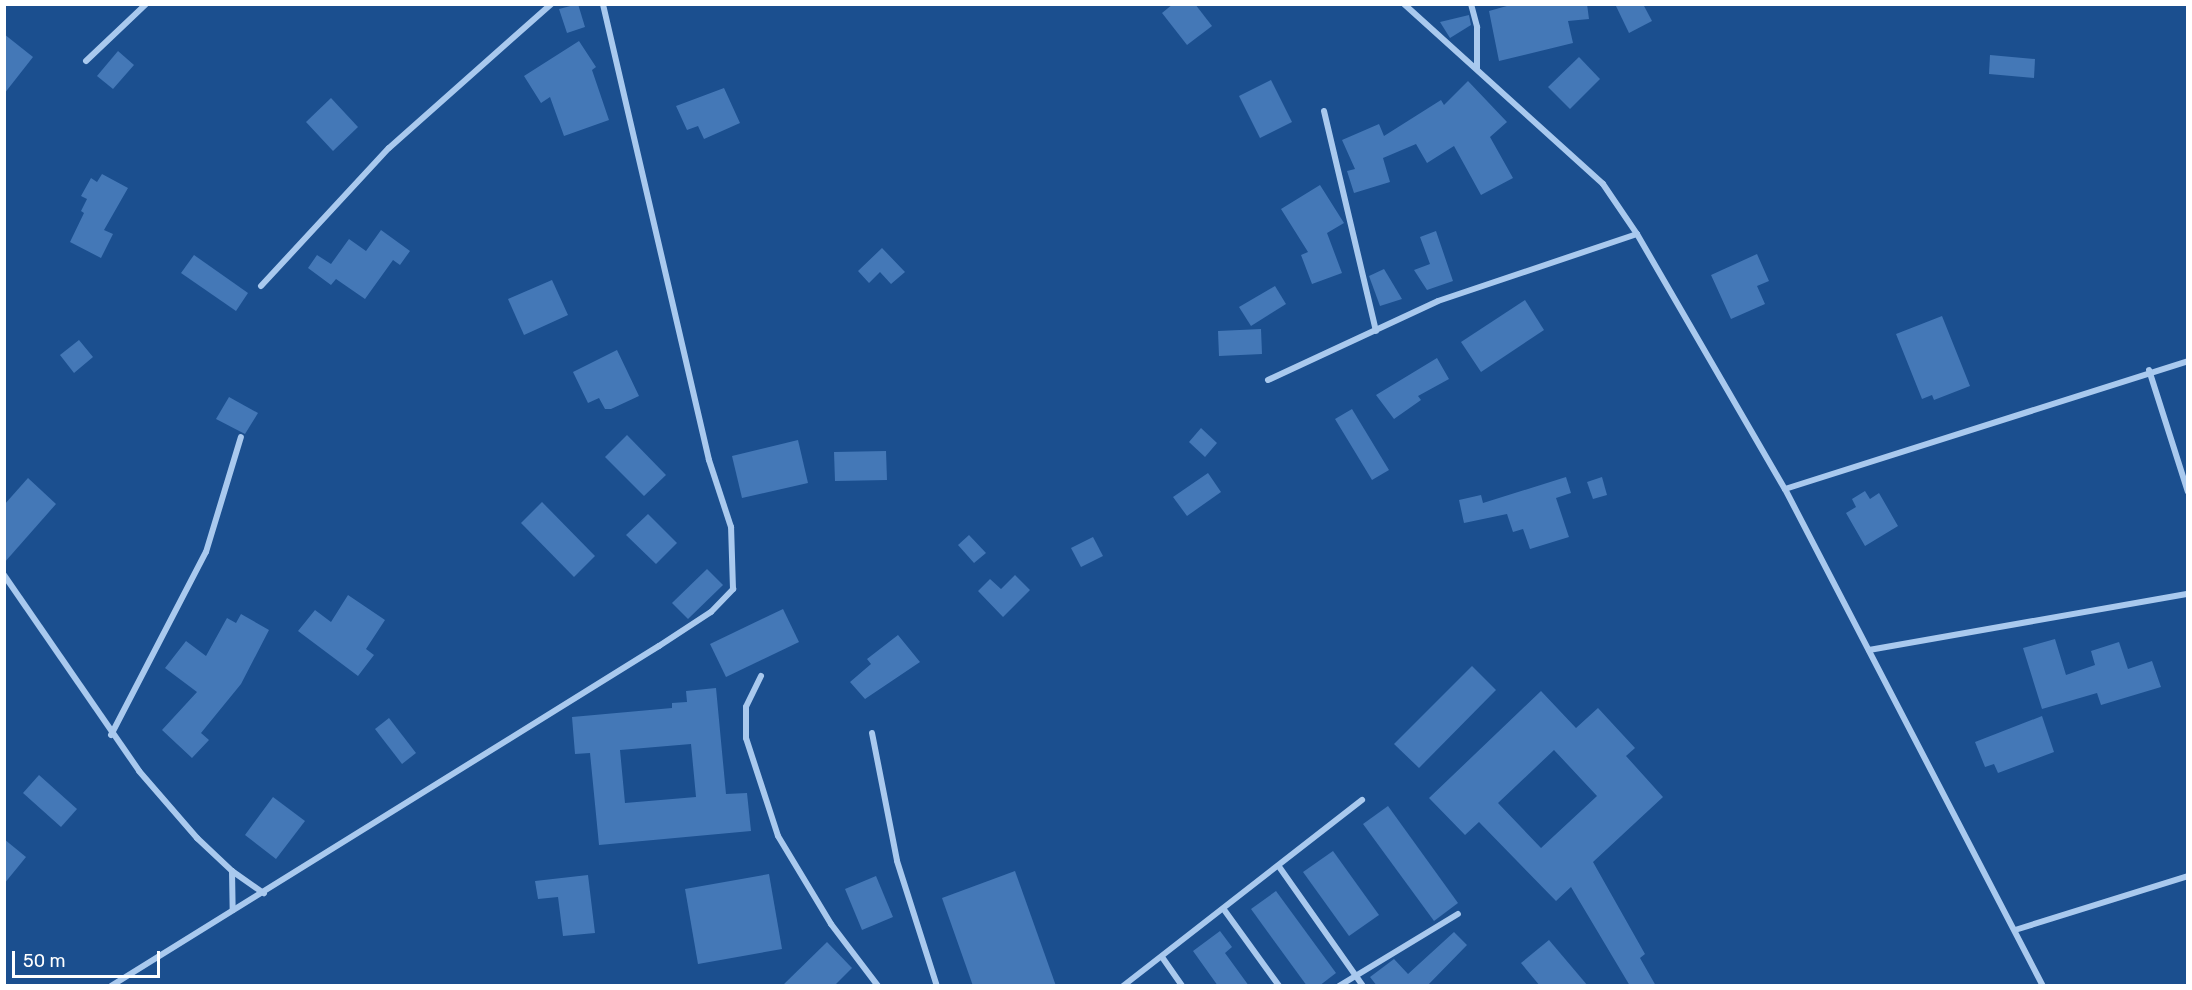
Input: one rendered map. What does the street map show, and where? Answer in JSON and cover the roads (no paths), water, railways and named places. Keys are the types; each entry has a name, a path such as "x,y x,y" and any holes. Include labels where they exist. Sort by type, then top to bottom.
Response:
{"street":[{"path":"86,61 146,4"},
{"path":"261,286 397,141 551,4"},
{"path":"111,986 659,646 711,612 734,589 732,527 709,460 603,4"},
{"path":"1404,4 1603,184 1637,234 1785,489 2043,986"},
{"path":"1471,4 1477,27 1477,68"},
{"path":"1324,111 1376,331"},
{"path":"1268,380 1438,301 1637,234"},
{"path":"1785,489 2149,370 2187,362"},
{"path":"2149,370 2187,492"},
{"path":"111,735 206,552 241,436"},
{"path":"4,575 111,735 183,821 232,871 264,893"},
{"path":"1869,650 2187,594"},
{"path":"761,676 746,707 746,738 778,836 831,924 878,986"},
{"path":"872,734 897,861 938,986"},
{"path":"1124,986 1225,911 1362,800"},
{"path":"1280,868 1363,986"},
{"path":"232,871 233,910"},
{"path":"2015,930 2187,876"},
{"path":"1225,911 1279,986"},
{"path":"1339,986 1458,914"},
{"path":"1162,957 1182,986"}]}
